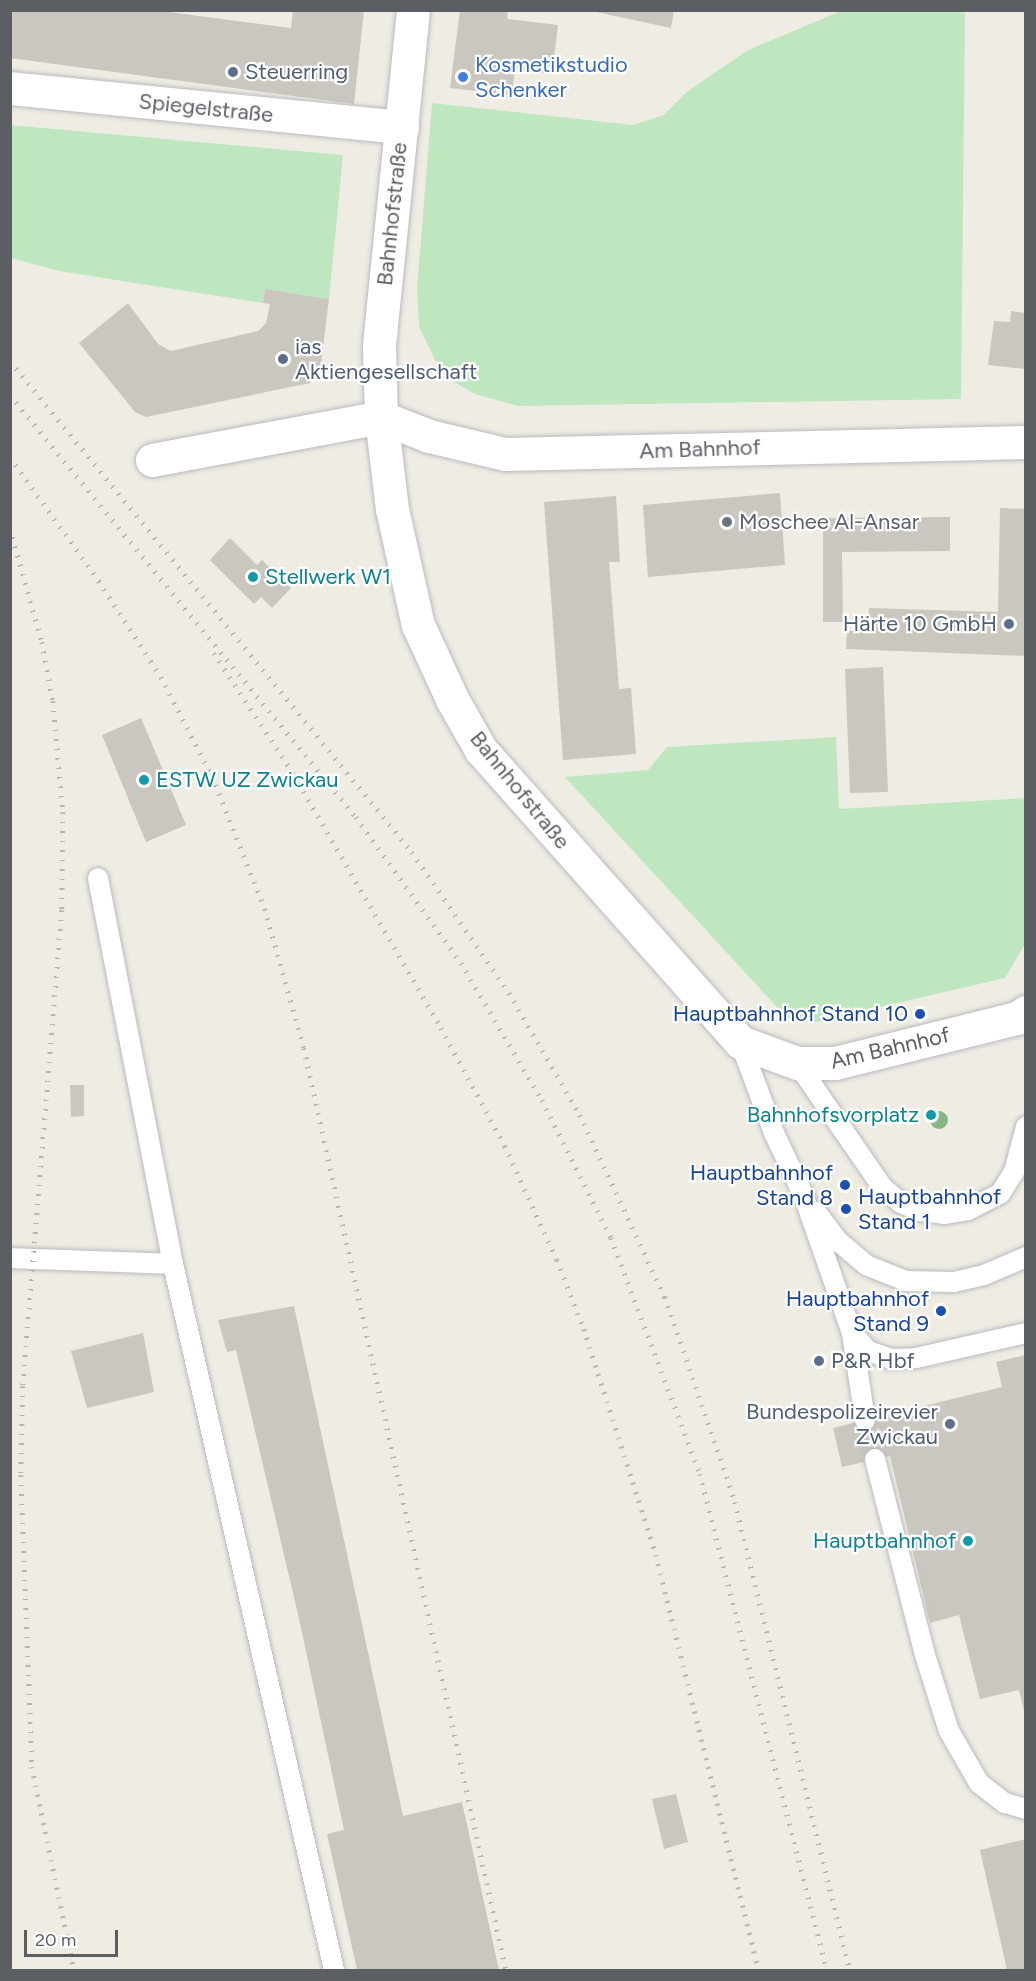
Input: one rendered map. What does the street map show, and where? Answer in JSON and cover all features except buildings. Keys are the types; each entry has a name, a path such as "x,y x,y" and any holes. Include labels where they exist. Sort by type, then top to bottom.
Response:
{"street":[{"name":"Bahnhofstraße","path":"413,10 379,346 381,417 392,509 418,625 464,719 482,750 740,1042"},
{"name":"Spiegelstraße","path":"10,88 402,127"},
{"name":"Am Bahnhof","path":"381,417 429,436 505,454 1026,442"},
{"path":"152,460 381,417"},
{"name":"Am Bahnhof","path":"740,1042 797,1063 835,1063 1017,1018 1026,1012"}],"lane":[{"path":"98,878 172,1264 334,1971"},
{"path":"740,1042 774,1133 803,1194 852,1333 865,1420"},
{"path":"797,1063 883,1188 901,1203 920,1211 960,1212 1000,1194 1014,1172 1026,1127"},
{"path":"803,1194 839,1242 866,1265 906,1281 954,1282 984,1275 1026,1257"},
{"path":"10,1258 172,1264"},
{"path":"852,1333 868,1351 891,1359 916,1358 1026,1333"},
{"path":"875,1459 925,1655 949,1731 979,1783 1005,1803 1026,1809"}],"green space":[{"path":"946,10 965,13 961,399 518,406 475,394 449,379 436,362 419,326 417,289 432,103 633,125 664,115 688,91 748,50 841,11"},
{"path":"10,125 343,155 329,299 265,289 263,303 59,271 11,258"},
{"path":"836,737 839,809 1025,798 1025,944 1005,978 816,1022 787,1018 565,777 648,770 667,747"}],"railway":[{"path":"10,361 412,852 509,993 580,1115 665,1297 735,1502 850,1970"},
{"path":"10,395 356,817 461,963 542,1100 611,1238 700,1474 827,1970"},
{"path":"10,457 99,581 161,677 212,776 265,909 304,1048 506,1970"},
{"path":"10,528 42,642 53,701 63,812 62,910 23,1386 21,1475 32,1767 74,1970"},
{"path":"214,653 294,775 441,1028 505,1146 557,1260 584,1329 656,1555 759,1970"}],"place":[{"name":"Steuerring","path":"233,72"},
{"name":"Kosmetikstudio Schenker","path":"463,77"},
{"name":"ias Aktiengesellschaft","path":"283,359"},
{"name":"Moschee Al-Ansar","path":"727,522"},
{"name":"Stellwerk W1","path":"253,577"},
{"name":"Härte 10 GmbH","path":"1009,624"},
{"name":"ESTW UZ Zwickau","path":"144,780"},
{"name":"Hauptbahnhof Stand 10","path":"920,1014"},
{"name":"Bahnhofsvorplatz","path":"931,1115"},
{"name":"Hauptbahnhof Stand 8","path":"845,1185"},
{"name":"Hauptbahnhof Stand 1","path":"846,1209"},
{"name":"Hauptbahnhof Stand 9","path":"941,1311"},
{"name":"P&R Hbf","path":"819,1361"},
{"name":"Bundespolizeirevier Zwickau","path":"950,1424"},
{"name":"Hauptbahnhof","path":"968,1541"}]}
